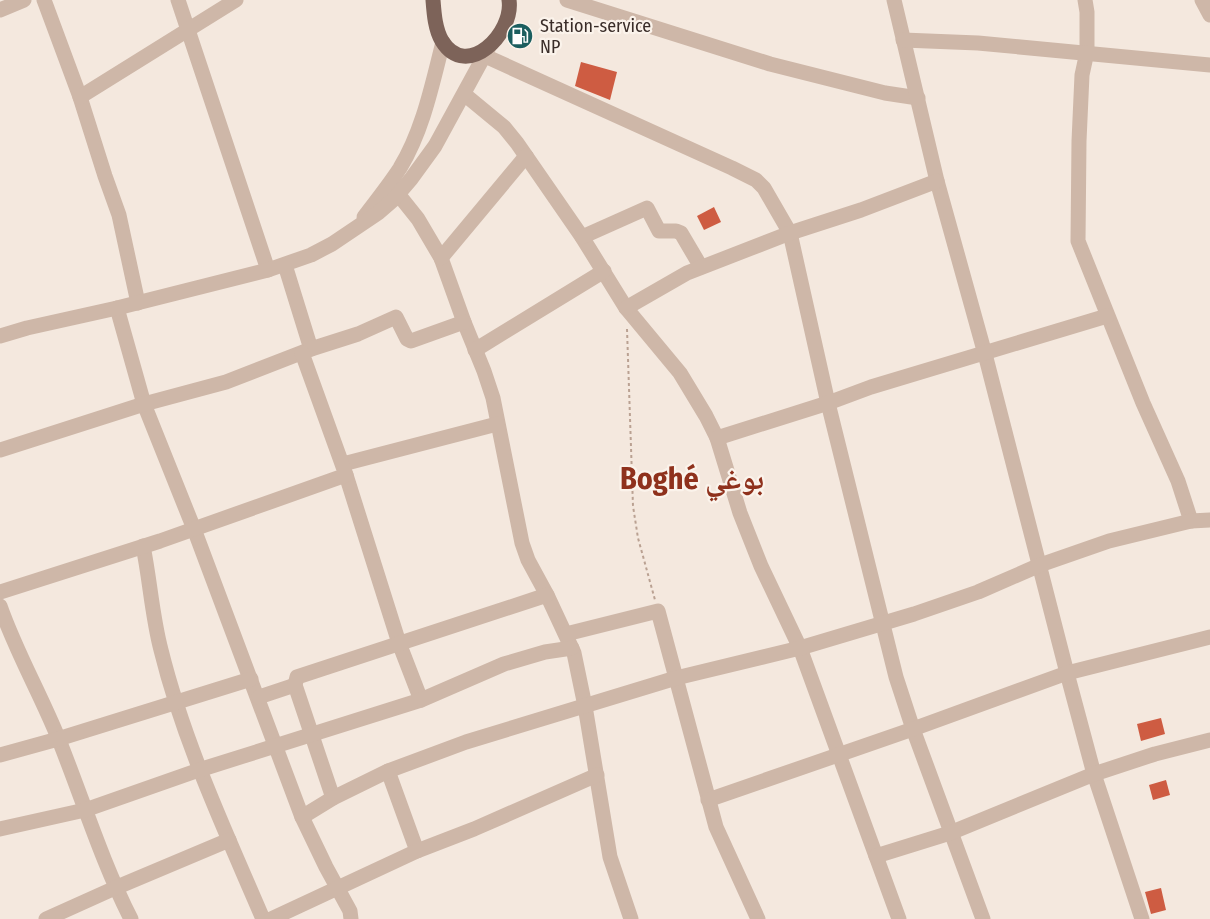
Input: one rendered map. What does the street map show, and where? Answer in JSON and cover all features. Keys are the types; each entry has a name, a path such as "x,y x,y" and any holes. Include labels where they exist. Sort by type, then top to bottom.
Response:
{"main road":[{"path":"433,0 442,42 458,55 468,56 487,52 505,25 512,2"}],"street":[{"path":"0,10 24,0"},
{"path":"44,0 80,97 119,215 138,303"},
{"path":"178,0 186,30 268,270"},
{"path":"80,97 236,0"},
{"path":"567,0 770,64 885,93 918,98"},
{"path":"894,0 937,181 985,354 1067,673 1095,774 1142,919"},
{"path":"1085,0 1087,52 1082,75 1078,241 1162,449 1178,482 1191,521"},
{"path":"1202,0 1210,15"},
{"path":"903,40 978,43 1210,65"},
{"path":"355,228 400,168 414,139 427,106 442,42"},
{"path":"0,336 268,270 311,255 378,213 398,194 435,146 487,52 756,180 769,194 790,233 881,623 913,729 983,919"},
{"path":"464,94 504,127 526,156 582,237 626,308 680,373 717,438 740,513 800,648 899,919"},
{"path":"441,258 526,156"},
{"path":"626,308 701,267 937,181"},
{"path":"398,194 418,219 441,258 491,391 522,543 528,560 569,641 585,706 610,857 631,919"},
{"path":"582,237 647,208 659,231 681,232 701,267"},
{"path":"285,265 307,351 399,643 420,700"},
{"path":"475,350 604,271"},
{"path":"117,308 144,404 259,697 302,816 350,910 351,919"},
{"path":"717,438 871,387 1107,316"},
{"path":"0,450 144,404 226,382 358,334 396,317 407,339 411,341 464,322"},
{"path":"0,592 194,529 345,470 497,424"},
{"path":"302,816 388,771 466,741 676,678 800,648 914,614 978,592 1040,565 1109,541 1191,521 1210,520"},
{"path":"143,546 157,634 176,702 198,770 263,919"},
{"path":"333,798 295,685 297,677 547,595"},
{"path":"0,606 58,739 115,888 131,919"},
{"path":"0,829 85,810 198,770 420,700 504,664 545,652 569,641 658,611 720,838 756,918"},
{"path":"708,800 1067,673 1210,637"},
{"path":"0,755 251,679"},
{"path":"259,697 295,685"},
{"path":"876,856 951,833 1095,774 1155,754 1210,740"},
{"path":"388,771 417,851"},
{"path":"271,919 417,851 474,829 597,775"},
{"path":"46,919 229,840"}],"path":[{"path":"626,308 633,506 638,537 658,611"}],"building":[{"path":"581,62 617,72 610,100 575,86"},
{"path":"714,207 721,222 704,230 697,216"},
{"path":"1161,718 1165,734 1141,741 1137,724"},
{"path":"1166,780 1170,795 1153,800 1149,785"},
{"path":"1161,888 1166,910 1151,914 1145,892"}],"place":[{"name":"Station-service NP","path":"520,36"}],"district":[{"name":"Boghé بوغي","path":"692,479"}]}
